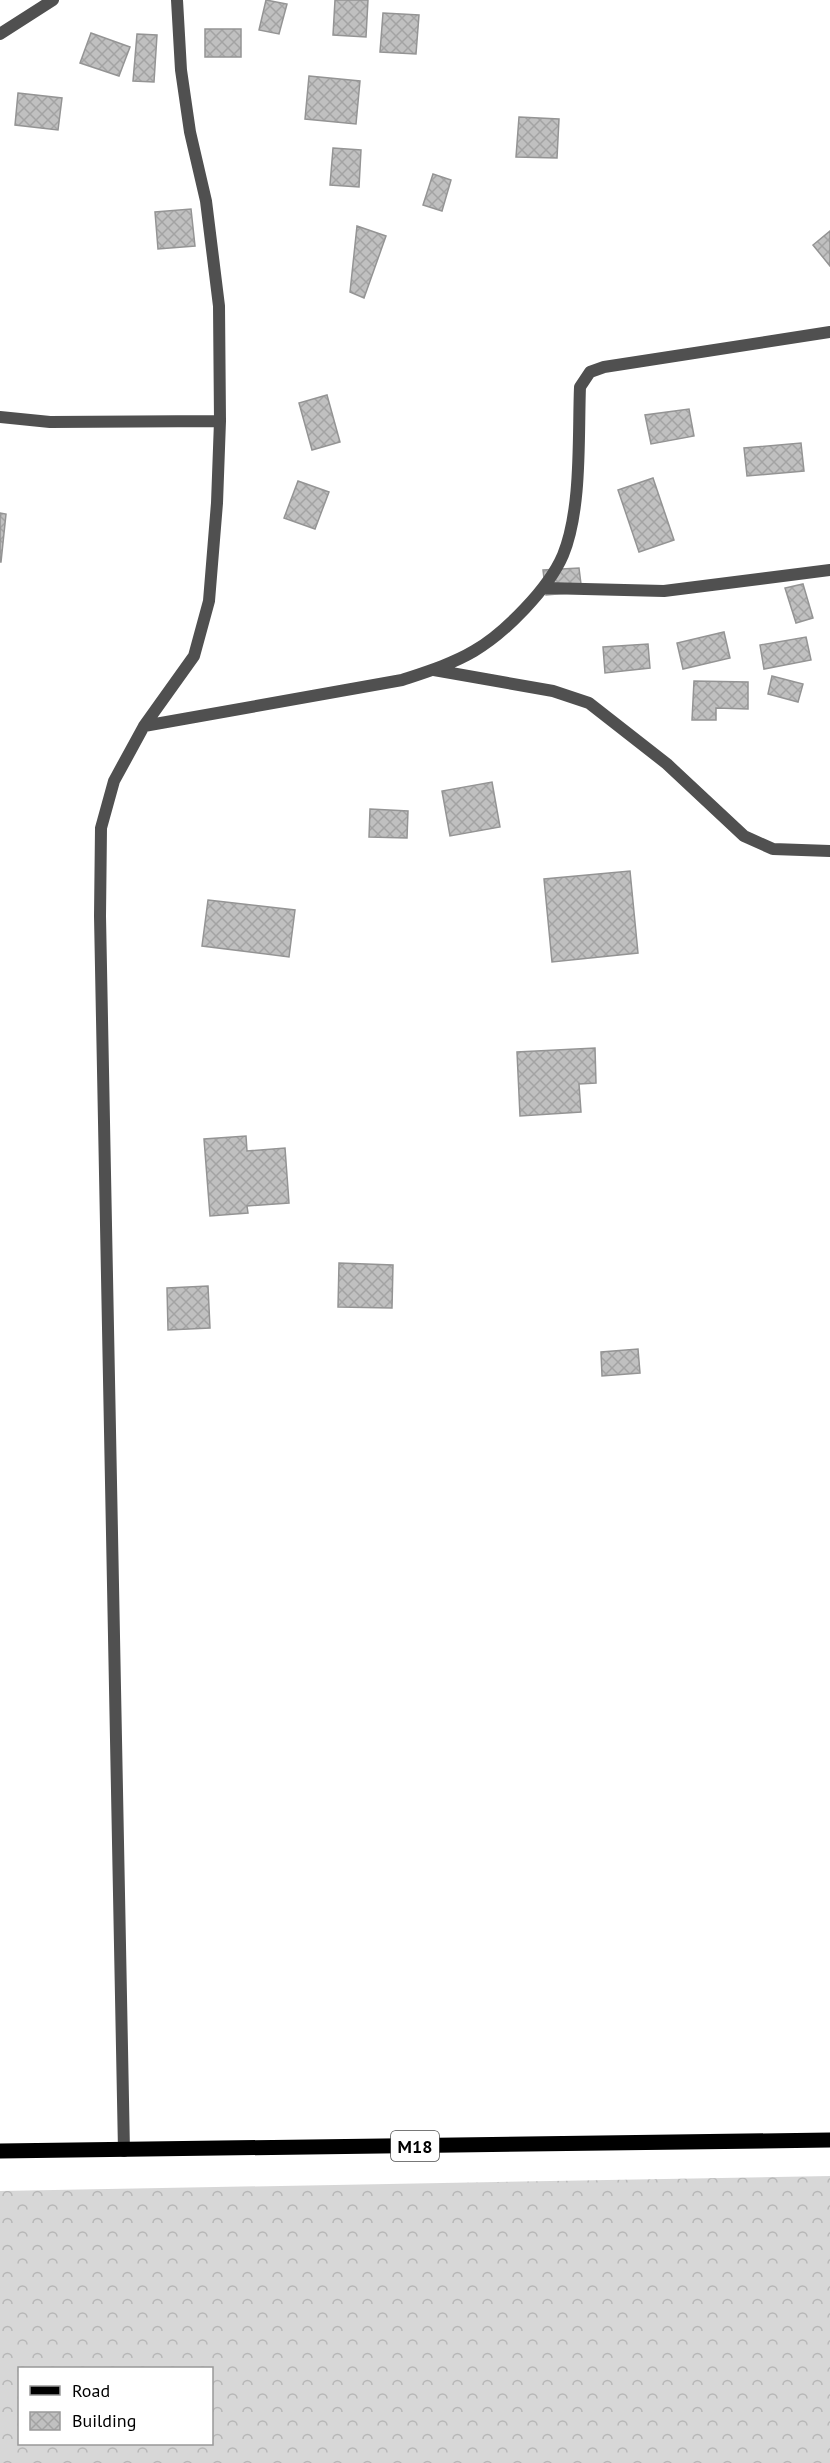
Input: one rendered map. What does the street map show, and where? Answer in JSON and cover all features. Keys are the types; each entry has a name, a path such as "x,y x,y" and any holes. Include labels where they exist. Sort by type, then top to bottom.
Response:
{"main road":[{"name":"M18","path":"0,2151 830,2140"}],"street":[{"path":"0,34 53,0"},
{"path":"124,2151 100,916 101,828 114,781 144,726 194,656 209,601 217,503 220,421 219,306 206,201 190,132 181,70 177,0"},
{"path":"144,726 402,680 433,670 475,651 545,588 564,554 575,506 580,387 590,372 604,367 830,332"},
{"path":"0,417 50,422 220,421"},
{"path":"545,588 664,591 830,570"},
{"path":"433,670 554,691 589,703 667,764 744,836 773,849 830,851"}],"green space":[{"path":"830,2176 830,2463 0,2463 0,2191"}],"building":[{"path":"266,0 287,4 279,34 259,30"},
{"path":"335,0 368,0 366,37 333,35"},
{"path":"383,13 419,15 416,54 380,52"},
{"path":"205,29 241,29 241,57 205,57"},
{"path":"91,33 130,47 119,76 80,63"},
{"path":"137,34 157,35 154,82 133,81"},
{"path":"309,76 360,81 356,124 305,119"},
{"path":"18,93 62,98 58,130 15,125"},
{"path":"519,117 559,119 557,158 516,157"},
{"path":"333,148 361,150 359,187 330,185"},
{"path":"433,174 451,180 442,211 423,205"},
{"path":"191,209 195,246 158,249 155,212"},
{"path":"357,226 386,236 364,298 350,292"},
{"path":"830,231 830,266 813,245"},
{"path":"327,395 340,442 312,450 299,403"},
{"path":"689,409 694,436 651,444 645,415"},
{"path":"801,443 804,471 747,476 744,448"},
{"path":"653,478 674,540 639,552 618,490"},
{"path":"298,481 329,492 315,529 284,518"},
{"path":"0,513 6,514 1,562 0,562"},
{"path":"579,568 582,592 546,595 543,570"},
{"path":"803,584 813,618 796,623 785,588"},
{"path":"724,632 730,658 683,669 677,643"},
{"path":"806,637 811,660 764,669 760,645"},
{"path":"648,644 650,668 605,673 603,647"},
{"path":"772,676 803,684 798,702 768,694"},
{"path":"694,681 748,682 748,709 716,708 716,720 692,720"},
{"path":"492,782 500,827 450,836 442,791"},
{"path":"370,809 408,811 407,838 369,837"},
{"path":"630,871 638,953 552,962 544,879"},
{"path":"208,900 295,910 289,957 202,946"},
{"path":"595,1048 596,1083 579,1084 581,1112 520,1116 517,1052"},
{"path":"246,1136 247,1151 285,1148 289,1203 247,1206 248,1213 210,1216 204,1139"},
{"path":"339,1263 393,1265 392,1308 338,1307"},
{"path":"208,1286 210,1328 168,1330 167,1288"},
{"path":"638,1349 640,1373 602,1376 601,1352"}]}
